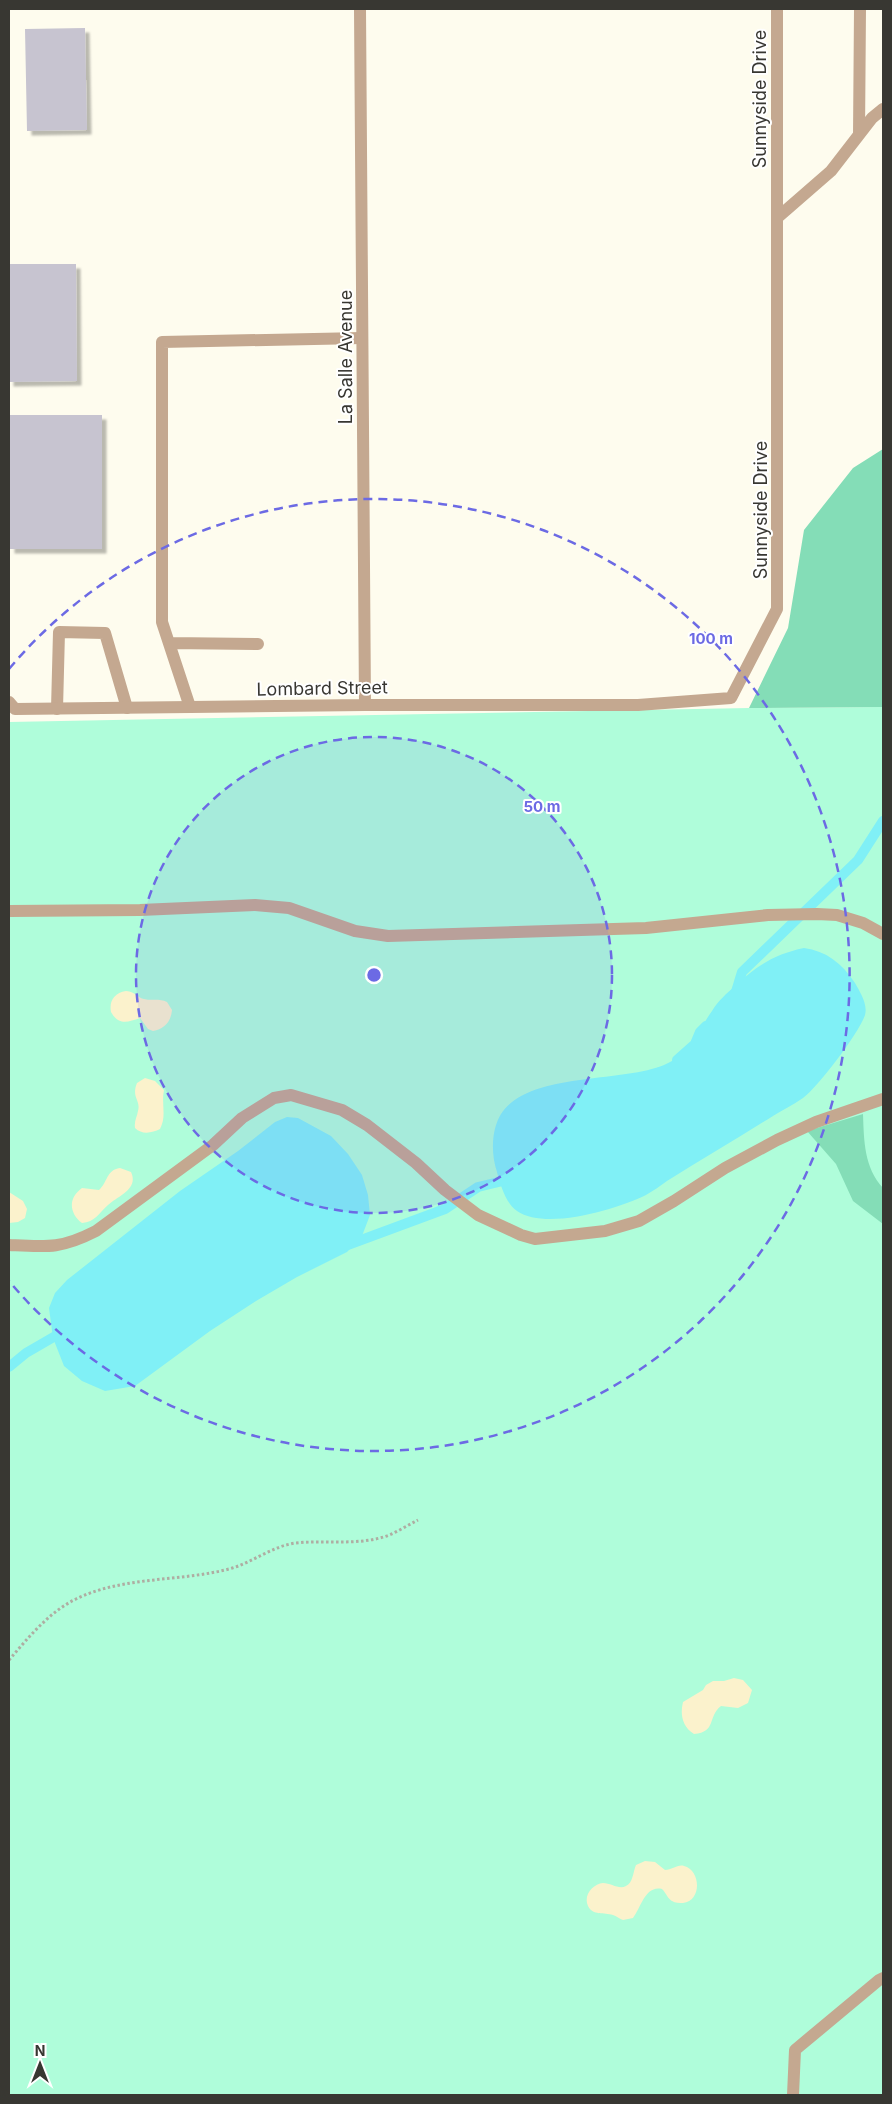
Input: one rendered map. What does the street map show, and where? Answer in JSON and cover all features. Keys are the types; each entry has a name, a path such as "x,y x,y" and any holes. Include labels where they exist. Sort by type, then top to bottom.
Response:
{"street":[{"name":"La Salle Avenue","path":"360,9 365,705"},
{"name":"Sunnyside Drive","path":"638,705 731,698 777,609 777,9"},
{"path":"859,135 860,9"},
{"path":"777,218 831,171 872,118 883,109"},
{"path":"190,707 162,622 162,342 362,338"},
{"path":"57,709 59,632 105,633 127,708"},
{"path":"169,643 258,644"},
{"name":"Lombard Street","path":"9,702 15,709 365,705 638,705"},
{"path":"9,911 140,910 255,905 289,908 355,931 388,936 636,929 768,915 817,914 837,915 863,923 883,934"},
{"path":"9,1245 47,1248 75,1242 96,1230 213,1145 258,1106 274,1098 291,1095 342,1110 367,1125 478,1215 521,1235 535,1239 605,1231 639,1221 674,1202 725,1168 777,1140 816,1122 883,1099"},
{"path":"793,2095 795,2050 883,1978"}],"path":[{"path":"9,1660 49,1617 83,1596 114,1586 231,1569 268,1552 295,1543 346,1542 381,1538 418,1520"}],"green space":[{"path":"883,449 883,707 749,708 788,628 804,530 853,468"},
{"path":"883,707 883,2095 9,2095 9,722"},
{"path":"863,1114 866,1153 872,1171 883,1188 883,1224 853,1201 836,1164 807,1131"}],"sand":[{"path":"126,991 144,999 167,1002 172,1010 166,1024 160,1029 153,1031 148,1029 140,1018 128,1022 117,1019 111,1012 111,1004 115,996"},
{"path":"145,1078 155,1081 164,1090 162,1124 160,1129 147,1133 135,1128 139,1107 135,1096 135,1088 137,1083"},
{"path":"120,1168 131,1172 133,1178 130,1188 94,1219 82,1223 73,1210 72,1201 74,1196 82,1188 99,1190 112,1171"},
{"path":"9,1192 23,1201 27,1209 25,1218 18,1222 9,1223"},
{"path":"734,1678 743,1680 752,1690 748,1703 738,1708 721,1706 706,1730 694,1734 690,1731 683,1720 683,1702 703,1690 706,1685 713,1681 724,1681"},
{"path":"645,1861 655,1862 665,1870 677,1866 684,1866 690,1869 694,1873 697,1885 694,1897 683,1903 676,1903 662,1889 651,1890 644,1898 633,1918 623,1920 613,1915 590,1909 587,1902 588,1894 596,1885 606,1883 621,1887 626,1886 631,1880 636,1865"}],"water":[{"path":"804,948 826,955 845,970 861,994 866,1011 847,1046 810,1092 799,1101 633,1201 582,1216 563,1218 545,1219 530,1217 513,1208 500,1182 495,1165 493,1143 495,1127 501,1114 514,1101 532,1091 553,1085 576,1080 646,1071 675,1060 689,1048 717,1004 743,979 775,957"},
{"path":"287,1117 298,1118 331,1136 348,1154 362,1175 368,1195 370,1215 362,1236 347,1252 297,1277 256,1301 210,1331 135,1386 105,1391 82,1381 64,1366 53,1338 49,1308 55,1293 67,1280 180,1191 238,1151 275,1122"}],"building":[{"path":"85,28 87,130 27,131 25,29"},
{"path":"9,264 76,264 77,381 9,382"},
{"path":"10,415 102,415 102,549 10,549"}],"waterway":[{"path":"735,995 742,972 858,860 883,821"},
{"path":"677,1060 695,1044 700,1032 706,1026"},
{"path":"345,1246 445,1209 478,1187 507,1180 512,1176"},
{"path":"9,1367 26,1353 64,1331"}]}
